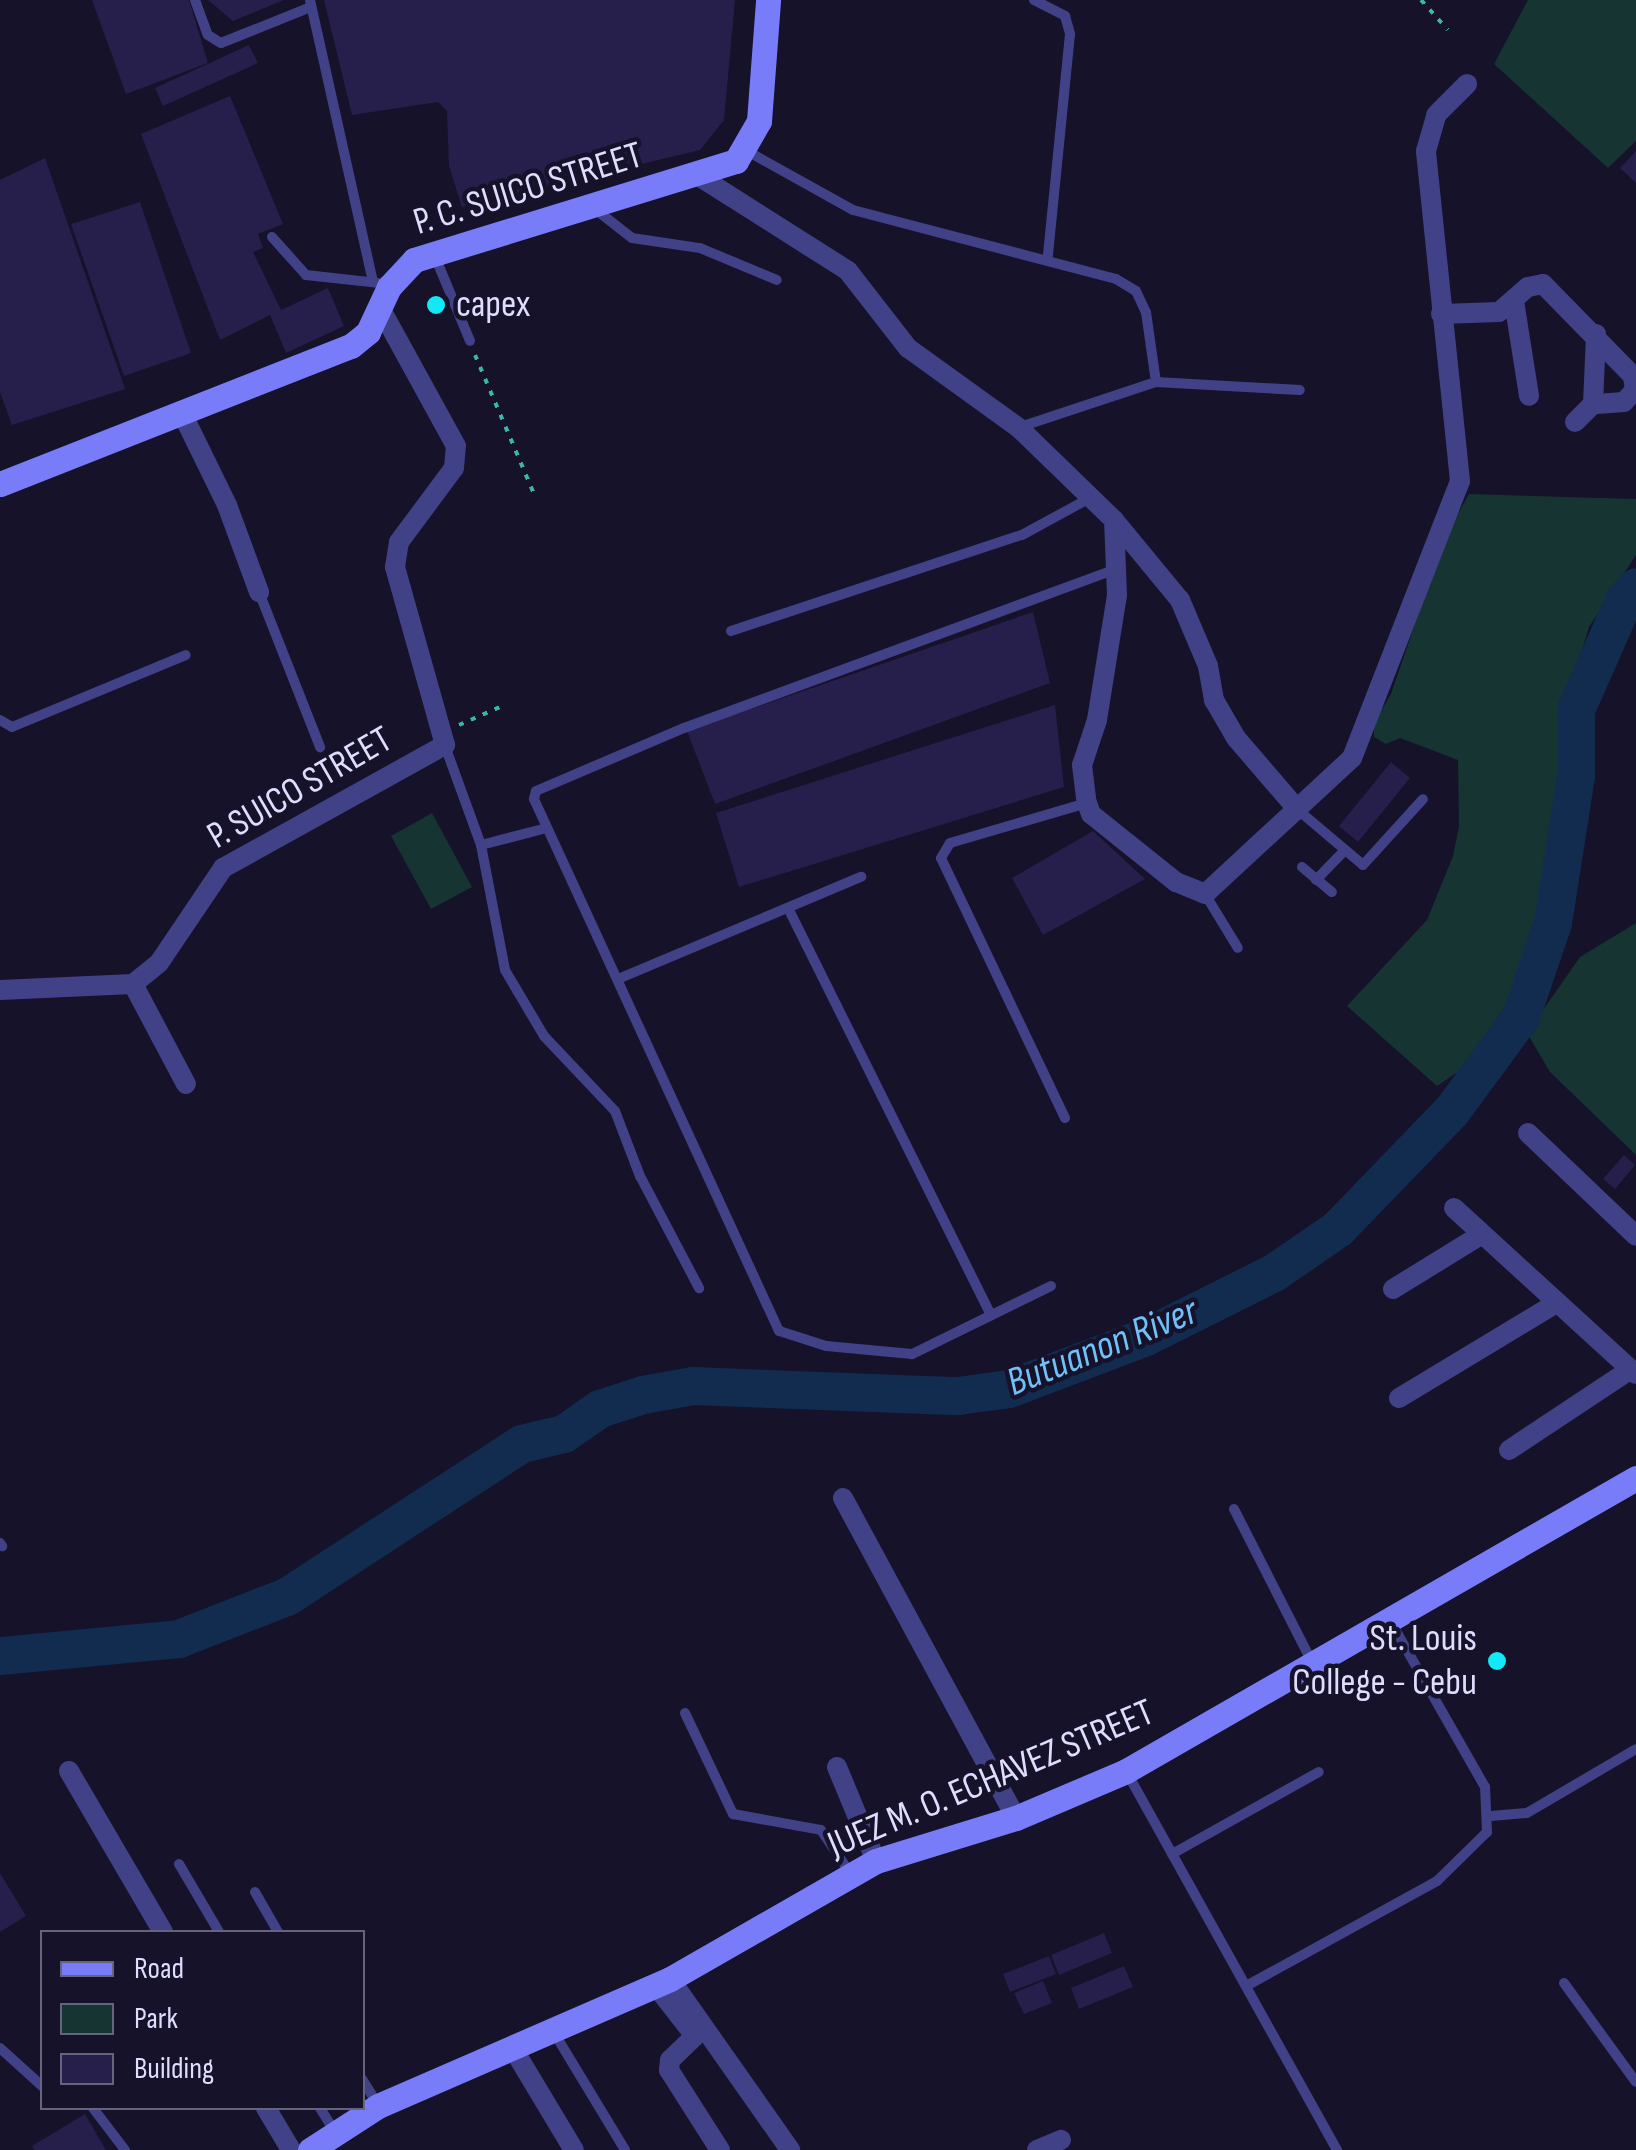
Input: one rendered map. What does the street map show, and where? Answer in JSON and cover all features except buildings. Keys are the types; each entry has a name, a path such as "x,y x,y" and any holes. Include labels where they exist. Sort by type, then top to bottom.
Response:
{"street":[{"path":"747,151 763,99 768,0"},
{"path":"1114,520 1118,568 1100,700 1082,765 1087,803 1091,814 1176,882 1205,894 1352,758 1364,735 1403,615 1460,481 1426,152 1436,114 1467,84"},
{"name":"P. C. SUICO STREET","path":"0,484 352,346 368,332 381,292 414,260 697,176 747,151"},
{"path":"697,176 848,272 908,348 1019,428 1114,520 1180,600 1208,666 1214,700 1236,738 1298,810"},
{"path":"1441,314 1499,312 1543,284 1624,360 1636,390 1624,402 1593,404 1575,422"},
{"path":"381,292 456,446 454,468 399,542 395,567 441,740"},
{"path":"1514,301 1528,396"},
{"path":"1593,404 1596,334"},
{"path":"180,411 227,505 258,592"},
{"name":"P. SUICO STREET","path":"133,984 160,963 223,868 441,740"},
{"path":"0,990 133,984 186,1084"},
{"path":"1528,1133 1636,1236"},
{"path":"1454,1208 1478,1236 1634,1371 1508,1450"},
{"path":"1393,1290 1478,1236"},
{"path":"1399,1398 1555,1304"},
{"name":"JUEZ M. O. ECHAVEZ STREET","path":"310,2150 378,2106 663,1983 876,1861 1016,1818 1126,1771 1636,1478"},
{"path":"844,1498 1016,1818"},
{"path":"837,1767 876,1861"},
{"path":"68,1771 163,1930"},
{"path":"663,1983 695,2036 670,2060 669,2070 720,2150"},
{"path":"663,1983 790,2150"},
{"path":"512,2047 574,2150"},
{"path":"267,2110 291,2150"},
{"path":"1037,2150 1061,2140"}],"lane":[{"path":"195,0 208,36 220,43 310,3 381,292 306,275 272,237"},
{"path":"1034,0 1065,16 1070,34 1048,256"},
{"path":"747,151 853,210 1048,256 1136,291 1146,312 1156,382"},
{"path":"595,209 632,238 700,248 776,280"},
{"path":"434,253 470,341"},
{"path":"1019,428 1156,382 1300,390"},
{"path":"732,631 1022,535 1091,498"},
{"path":"1051,1286 912,1354 826,1346 779,1330 618,979 543,829 536,791 684,728 1118,568"},
{"path":"258,592 316,723 320,747"},
{"path":"0,720 12,727 186,655"},
{"path":"441,740 481,845 505,970 544,1036 615,1112 640,1176 699,1288"},
{"path":"1298,810 1343,852 1364,865 1423,799"},
{"path":"1065,1118 941,858 950,843 1087,803"},
{"path":"481,845 543,829"},
{"path":"1316,880 1343,852"},
{"path":"1302,867 1332,892"},
{"path":"618,979 861,877"},
{"path":"1205,894 1238,948"},
{"path":"788,908 991,1315"},
{"path":"1234,1508 1312,1662"},
{"path":"1248,1986 1437,1881 1464,1860 1491,1816 1484,1787 1391,1622"},
{"path":"685,1714 733,1814 821,1830 853,1877"},
{"path":"1491,1816 1527,1813 1636,1749"},
{"path":"1126,1771 1336,2150"},
{"path":"1172,1854 1319,1772"},
{"path":"179,1864 218,1930"},
{"path":"255,1892 277,1930"},
{"path":"1564,1984 1636,2082"},
{"path":"552,2030 626,2150"},
{"path":"0,2048 40,2084"},
{"path":"365,2084 378,2106"},
{"path":"95,2110 125,2150"},
{"path":"321,2110 335,2133"}],"path":[{"path":"1422,0 1448,30"},
{"path":"470,341 534,494"},
{"path":"441,740 500,707"}],"green space":[{"path":"1528,0 1636,0 1636,141 1608,168 1494,64"},
{"path":"1469,494 1636,499 1636,555 1589,627 1563,713 1564,781 1552,876 1527,977 1513,1010 1468,1065 1437,1086 1347,1006 1427,920 1453,856 1459,826 1458,760 1400,738 1386,744 1374,737 1374,723 1391,694 1445,537"},
{"path":"432,813 472,887 431,909 391,836"},
{"path":"1636,923 1636,1155 1550,1072 1527,1033 1580,957"}],"waterway":[{"name":"Butuanon River","path":"0,1656 179,1639 287,1597 522,1444 564,1434 600,1409 643,1395 693,1386 958,1396 1009,1389 1144,1338 1274,1273 1338,1229 1452,1111 1521,1017 1553,923 1576,776 1576,710 1624,601 1636,587"}],"place":[{"name":"capex","path":"436,305"},
{"name":"St. Louis College - Cebu","path":"1497,1661"}]}
